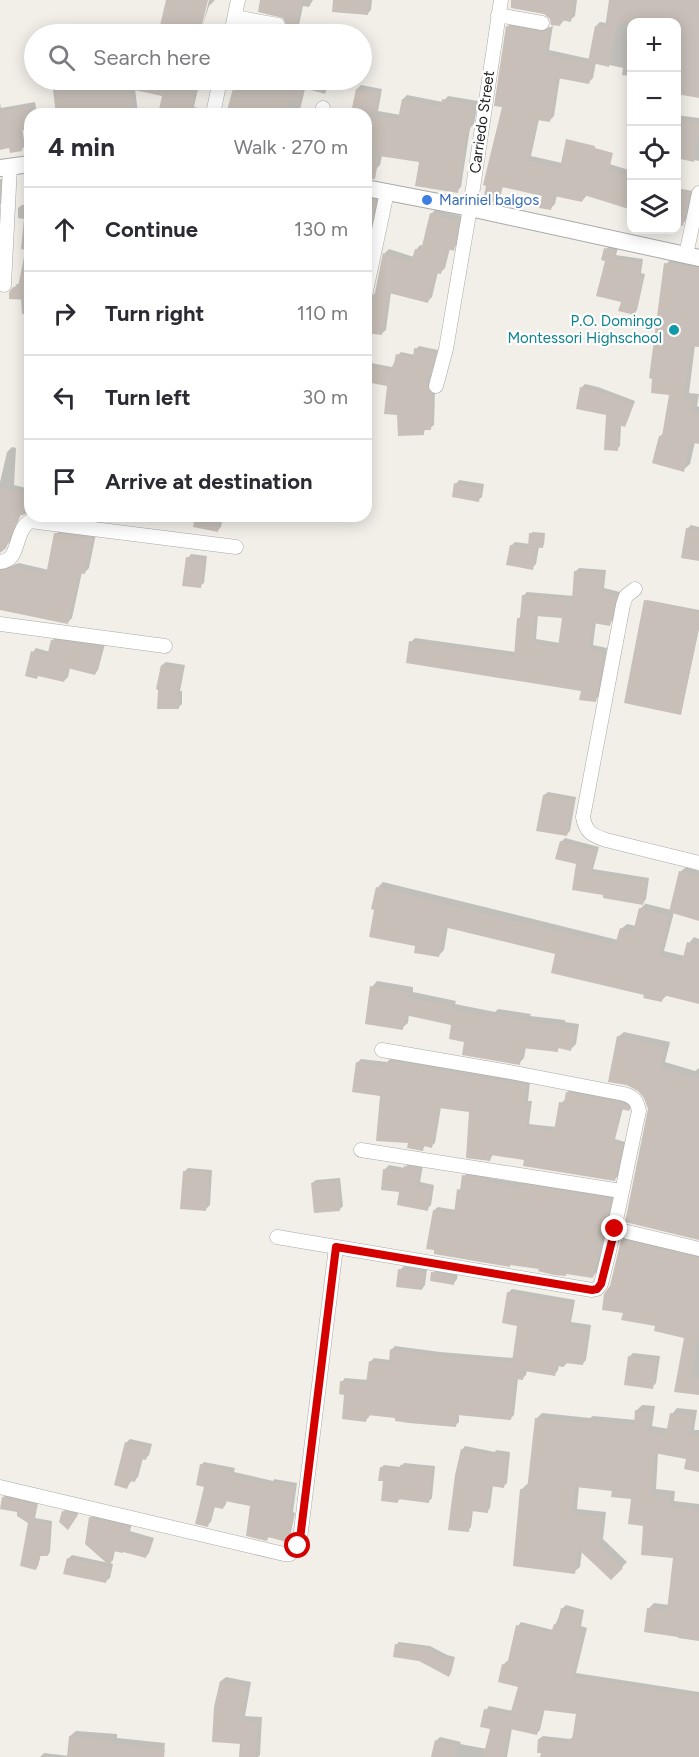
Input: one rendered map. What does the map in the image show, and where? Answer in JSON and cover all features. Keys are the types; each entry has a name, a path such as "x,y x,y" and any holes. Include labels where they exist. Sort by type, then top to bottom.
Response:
{"street":[{"path":"233,24 238,0"},
{"name":"Carriedo Street","path":"436,386 446,349 470,208 501,0"},
{"path":"498,15 542,23"},
{"path":"235,17 273,24"},
{"path":"214,108 218,90"},
{"path":"4,285 5,167 24,165"},
{"path":"372,189 470,208 693,257 699,193"},
{"path":"372,263 387,192"},
{"path":"0,562 7,562 13,557 23,526 29,522"},
{"path":"38,522 236,547"},
{"path":"635,590 626,596 623,604 583,817 585,827 593,835 606,840 699,863"},
{"path":"0,624 165,646"},
{"path":"277,1237 592,1290 597,1289 601,1284 615,1229 639,1111 637,1102 631,1096 522,1074 382,1050"},
{"path":"361,1150 621,1191"},
{"path":"615,1229 699,1249"},
{"path":"0,1487 290,1554 298,1546 300,1539 336,1247"}],"building":[{"path":"166,0 208,0 202,24 160,24"},
{"path":"260,0 303,0 297,24 286,24 283,18 258,12"},
{"path":"333,0 369,0 368,15 332,12"},
{"path":"511,0 574,0 571,22 561,20 560,26 551,25 550,19 544,14 511,8"},
{"path":"609,0 699,0 699,98 681,95 681,18 627,18 627,22 623,25 618,24 609,67 588,62 595,26 605,28"},
{"path":"506,26 541,32 546,31 550,26 545,54 593,64 589,84 557,78 550,122 537,120 528,160 560,168 566,139 613,153 609,170 627,175 627,208 584,195 582,202 554,196 551,210 539,208 542,196 502,187 496,203 483,200 486,186 483,185 502,107 494,106"},
{"path":"53,90 130,90 133,108 55,108"},
{"path":"135,90 196,90 191,108 159,108 162,96"},
{"path":"233,90 302,90 299,102 289,100 287,108 228,108"},
{"path":"311,90 326,90 325,94"},
{"path":"356,90 379,93 375,114 372,114 372,108 352,108"},
{"path":"402,99 441,106 442,99 475,105 470,130 467,130 458,193 415,186 419,162 379,156 375,179 372,179 372,115 398,119"},
{"path":"30,106 30,108 24,108 24,130 18,131 22,151 10,153 9,148 0,150 0,111"},
{"path":"681,120 699,123 694,162 681,159"},
{"path":"681,190 690,192 683,226 681,225"},
{"path":"372,200 376,201 372,220"},
{"path":"430,213 459,221 454,251 448,249 441,274 436,273 428,303 389,293 382,335 372,334 372,296 375,293 383,253 411,262 415,249 421,250"},
{"path":"604,248 616,251 614,258 641,262 639,276 643,277 635,315 618,311 621,302 596,296 605,261 601,260"},
{"path":"24,257 24,300 9,299 9,292 13,287 18,287"},
{"path":"664,263 699,268 699,347 691,346 684,399 693,400 691,412 699,414 699,444 690,442 684,472 652,463 659,436 662,436 669,395 651,393 652,379 649,378"},
{"path":"414,348 436,353 427,384 433,394 431,430 424,430 424,435 398,436 397,415 384,414 387,386 372,383 372,366 389,370 390,367 393,368 396,354 413,358"},
{"path":"580,387 633,404 625,427 619,425 618,451 604,450 606,415 576,409"},
{"path":"454,483 481,488 479,502 452,497"},
{"path":"0,487 24,493 24,515 17,515 17,522 6,548 0,553"},
{"path":"194,522 220,522 218,532 193,527"},
{"path":"686,528 699,530 699,561 681,558"},
{"path":"54,533 92,538 85,574 79,573 68,624 0,610 0,571 13,566 46,575"},
{"path":"529,533 544,534 543,548 528,547"},
{"path":"510,545 536,549 533,570 506,565"},
{"path":"186,557 204,560 201,588 182,586"},
{"path":"574,571 602,573 601,592 617,596 610,626 593,623 589,649 604,652 596,702 579,700 581,691 406,663 409,641 514,656 517,618 520,618 522,595 572,599","holes":["535,616 562,618 558,647 533,642"]},
{"path":"644,600 699,612 699,627 681,715 624,703"},
{"path":"51,640 102,648 95,675 67,668 64,682 38,676 37,679 25,676 31,651 47,656"},
{"path":"161,665 182,669 177,694 179,694 179,709 157,709 158,690 156,689"},
{"path":"543,795 573,800 567,836 536,831"},
{"path":"560,841 596,851 590,873 646,881 643,905 572,890 576,864 555,859"},
{"path":"679,871 699,877 699,921 669,912"},
{"path":"376,887 615,945 620,928 633,932 639,908 669,916 660,956 682,961 687,942 699,945 699,1004 663,995 662,1002 643,998 644,995 551,973 555,954 444,927 439,957 414,953 415,946 369,937 374,910 371,909"},
{"path":"370,986 409,992 408,997 451,1006 451,1009 491,1017 491,1013 575,1029 571,1051 558,1048 558,1052 522,1048 520,1065 462,1055 464,1042 449,1039 451,1025 405,1015 403,1030 365,1024"},
{"path":"617,1036 665,1047 661,1068 699,1079 699,1240 625,1222 648,1109 644,1098 638,1091 627,1085 608,1082"},
{"path":"356,1062 385,1066 385,1062 405,1063 527,1085 525,1104 529,1104 526,1127 554,1131 559,1102 564,1103 566,1092 624,1104 630,1111 620,1109 613,1143 623,1145 615,1181 523,1166 524,1160 491,1155 490,1161 466,1158 469,1112 439,1108 432,1148 424,1146 423,1151 407,1148 408,1143 376,1141 380,1096 352,1092"},
{"path":"404,1166 420,1168 417,1186 431,1188 428,1211 397,1205 399,1192 381,1190 383,1169 403,1171"},
{"path":"183,1171 209,1173 206,1211 180,1209"},
{"path":"462,1175 487,1179 487,1182 521,1187 521,1184 611,1199 593,1278 566,1274 566,1276 554,1275 538,1271 539,1269 510,1265 510,1267 434,1254 434,1250 426,1249 433,1210 454,1214 457,1189 460,1190"},
{"path":"337,1181 340,1211 314,1213 311,1183"},
{"path":"621,1240 699,1258 699,1337 691,1377 699,1378 699,1395 674,1392 684,1338 654,1331 655,1326 621,1320 623,1313 602,1310 604,1294 610,1286"},
{"path":"398,1269 424,1272 422,1290 396,1287"},
{"path":"431,1272 455,1276 454,1285 430,1281"},
{"path":"507,1292 572,1304 569,1326 588,1329 583,1365 565,1363 564,1367 557,1366 555,1376 524,1371 523,1380 515,1379 511,1420 457,1415 456,1427 409,1423 395,1421 395,1418 367,1415 366,1422 342,1419 344,1395 339,1394 340,1381 366,1383 369,1361 389,1364 390,1349 512,1362 517,1326 502,1323"},
{"path":"628,1356 657,1360 653,1389 624,1385"},
{"path":"635,1410 650,1411 648,1431 666,1434 670,1413 693,1415 689,1435 699,1436 699,1472 684,1469 686,1459 654,1453 651,1494 670,1495 669,1506 693,1508 693,1511 699,1512 699,1641 644,1632 647,1608 667,1610 673,1558 641,1555 643,1526 628,1524 631,1499 611,1497 612,1491 575,1487 573,1514 601,1517 599,1545 623,1568 611,1580 578,1549 575,1574 513,1566 520,1489 527,1490 535,1418 634,1425"},
{"path":"125,1442 149,1447 146,1460 141,1459 135,1482 130,1481 127,1489 114,1485"},
{"path":"461,1449 492,1455 492,1453 508,1455 504,1488 490,1486 488,1513 471,1511 469,1532 448,1530 455,1475"},
{"path":"200,1464 233,1471 232,1475 294,1486 290,1515 293,1516 287,1542 268,1537 267,1541 246,1536 250,1506 225,1501 223,1509 213,1507 208,1527 195,1524 204,1487 196,1485"},
{"path":"400,1465 432,1469 429,1503 398,1499 398,1503 381,1501 383,1481 378,1481 380,1467 399,1470"},
{"path":"2,1497 37,1505 33,1520 50,1523 48,1556 40,1556 36,1570 20,1566 28,1523 17,1516 17,1512 0,1509"},
{"path":"62,1511 78,1515 68,1530 59,1522"},
{"path":"89,1517 129,1527 127,1535 151,1541 146,1558 113,1551 110,1566 85,1544"},
{"path":"67,1558 110,1567 106,1583 63,1574"},
{"path":"561,1608 582,1613 578,1629 584,1631 573,1676 699,1696 699,1757 540,1757 541,1753 537,1753 538,1739 568,1743 568,1739 572,1740 576,1714 542,1710 537,1735 510,1729 504,1757 483,1757 490,1729 480,1727 484,1709 510,1715 518,1687 498,1682 502,1664 507,1665 516,1625 551,1633 554,1624 557,1625"},
{"path":"395,1644 427,1648 444,1658 453,1660 449,1677 419,1661 393,1657"},
{"path":"220,1681 247,1686 241,1720 258,1722 256,1757 240,1757 242,1744 212,1742 214,1707"},
{"path":"69,1736 112,1739 112,1743 165,1749 164,1757 67,1757"},
{"path":"435,1740 458,1746 455,1757 431,1757"}],"place":[{"name":"Mariniel balgos","path":"427,200"},
{"name":"P.O. Domingo Montessori Highschool","path":"674,330"}],"route":[{"path":"298,1546 336,1247 592,1290 597,1289 601,1284 615,1229"}]}
